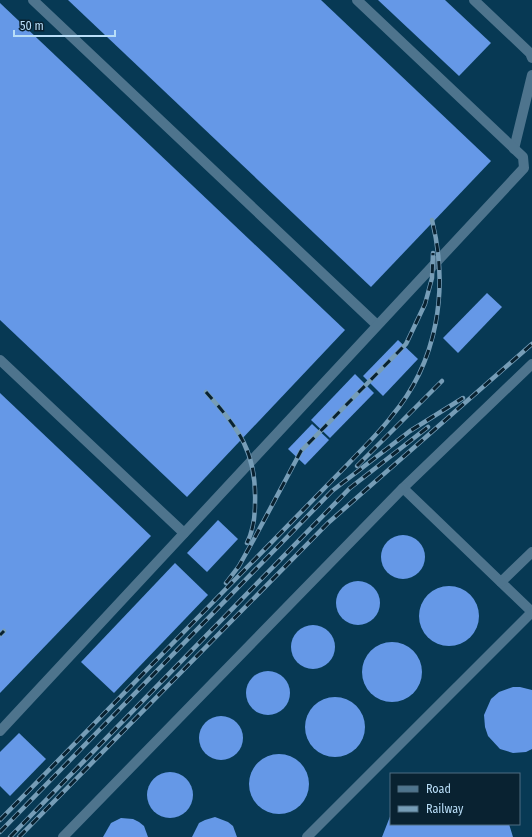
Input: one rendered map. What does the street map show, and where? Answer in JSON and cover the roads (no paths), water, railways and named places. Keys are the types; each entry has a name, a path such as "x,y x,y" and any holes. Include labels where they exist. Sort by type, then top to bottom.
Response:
{"lane":[{"path":"33,0 377,326"},
{"path":"0,731 524,168 523,157 357,0"},
{"path":"474,0 530,53 532,58"},
{"path":"514,148 532,75"},
{"path":"0,360 184,533"},
{"path":"63,837 404,488 532,364"},
{"path":"307,837 532,612 404,488"},
{"path":"501,582 532,552"}],"railway":[{"path":"0,820 370,441 407,396 420,373 436,324 439,298 439,272 437,246 432,220"},
{"path":"226,583 239,566 301,451 406,344 425,304 432,278 433,253"},
{"path":"19,837 328,523 532,344"},
{"path":"357,466 442,381"},
{"path":"206,392 237,430 249,455 255,486 255,509 252,529 247,543"},
{"path":"0,832 332,491 410,431 463,398"},
{"path":"10,837 350,488 428,427"},
{"path":"0,635 4,631"}]}
